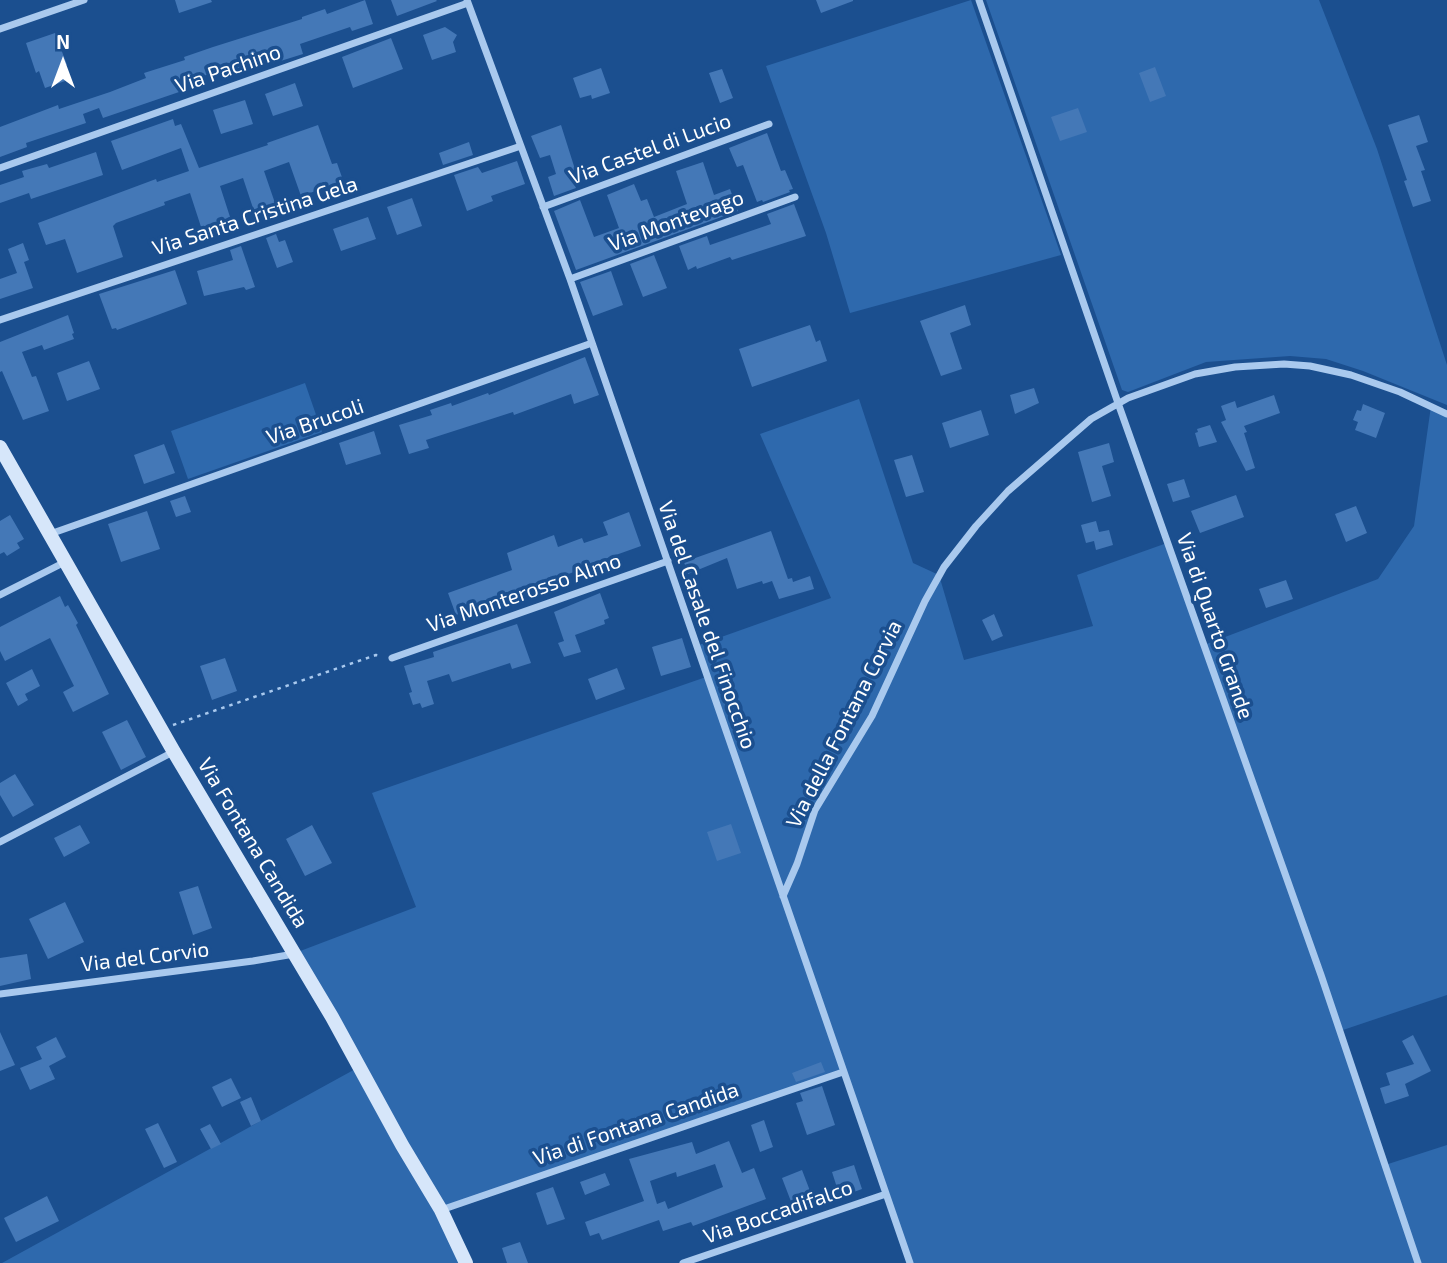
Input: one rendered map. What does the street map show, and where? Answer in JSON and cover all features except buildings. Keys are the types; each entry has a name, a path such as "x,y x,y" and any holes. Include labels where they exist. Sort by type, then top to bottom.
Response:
{"main road":[{"name":"Via Fontana Candida","path":"0,447 161,730 295,954 441,1210 466,1263"}],"street":[{"path":"0,29 84,0"},
{"name":"Via di Quarto Grande","path":"979,0 1118,403 1321,975 1418,1263"},
{"name":"Via del Casale del Finocchio","path":"467,2 570,279 910,1263"},
{"name":"Via Pachino","path":"0,169 467,2"},
{"name":"Via Castel di Lucio","path":"544,207 769,124"},
{"name":"Via Santa Cristina Gela","path":"0,320 521,146"},
{"name":"Via Montevago","path":"570,279 795,197"},
{"name":"Via Brucoli","path":"50,534 592,343"},
{"name":"Via della Fontana Corvia","path":"782,897 797,864 815,810 876,709 928,594 944,567 976,526 1025,475 1072,434 1118,403 1167,383 1205,371 1284,364 1317,367 1350,375 1394,390 1447,414"},
{"path":"0,594 65,561"},
{"name":"Via Monterosso Almo","path":"393,658 667,561"},
{"path":"0,842 174,752"},
{"name":"Via del Corvio","path":"0,994 295,954"},
{"name":"Via di Fontana Candida","path":"441,1210 843,1072"},
{"name":"Via Boccadifalco","path":"682,1263 886,1194"}],"path":[{"path":"161,730 376,655 393,658"}],"shaded area":[{"path":"971,0 1061,255 850,313 826,233 766,66"},
{"path":"986,0 1319,0 1377,149 1447,365 1447,405 1326,359 1290,356 1206,362 1128,392 1122,390"},
{"path":"305,383 322,432 188,479 171,431"},
{"path":"859,399 913,563 939,575 964,660 1093,626 1077,575 1167,543 1204,645 1378,579 1414,526 1431,406 1447,414 1447,995 1340,1031 1385,1165 1447,1145 1447,1263 910,1263 843,1072 442,1210 466,1263 2,1263 359,1067 295,953 416,907 372,793 706,677 696,646 831,598 760,434"}]}
